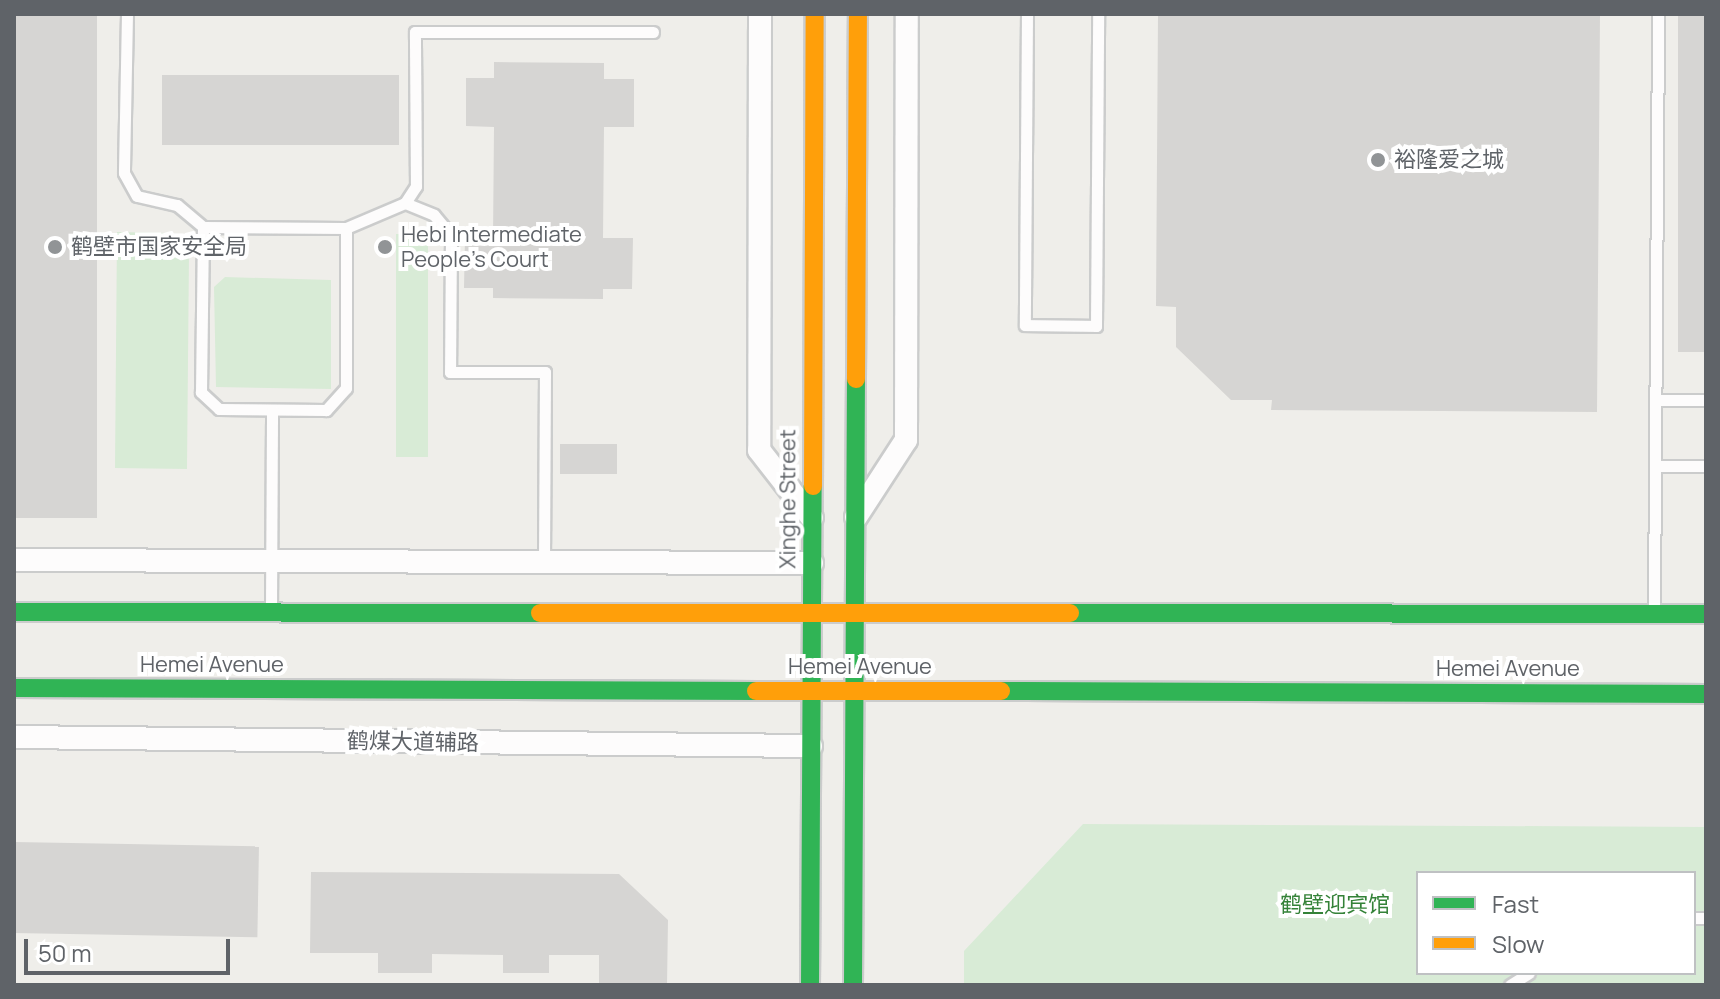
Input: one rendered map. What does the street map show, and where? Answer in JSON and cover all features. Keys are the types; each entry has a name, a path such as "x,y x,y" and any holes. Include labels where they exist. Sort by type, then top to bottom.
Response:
{"main road":[{"name":"Xinghe Street","path":"810,985 815,14"},
{"path":"853,985 858,14"},
{"path":"14,612 1706,614"},
{"name":"Hemei Avenue","path":"14,688 1706,694"}],"street":[{"path":"760,14 759,450 812,518"},
{"path":"855,518 906,440 907,14"},
{"path":"14,560 812,563"},
{"name":"鹤煤大道辅路","path":"14,737 811,746"}],"lane":[{"path":"127,14 124,173 137,196 177,205 203,227 346,228 405,203 416,186 415,32 653,32"},
{"path":"1027,14 1025,325 1096,326 1098,14"},
{"path":"1654,614 1658,14"},
{"path":"405,203 434,215 451,235 450,372 545,372 544,562"},
{"path":"203,227 201,392 219,409 272,410 326,410 346,388 346,228"},
{"path":"1656,400 1706,400"},
{"path":"271,612 272,410"},
{"path":"1655,466 1706,466"}],"green space":[{"path":"117,232 167,233 184,238 189,253 187,469 115,468"},
{"path":"396,234 428,234 428,457 396,457"},
{"path":"225,277 331,280 331,389 216,387 214,287"},
{"name":"鹤壁迎宾馆","path":"1083,824 1706,827 1706,985 964,985 964,951"}],"building":[{"name":"鹤壁市国家安全局","path":"14,14 97,14 97,518 14,518"},
{"name":"裕隆爱之城","path":"1158,14 1600,14 1597,412 1271,410 1272,400 1231,400 1176,347 1176,307 1156,306"},
{"path":"1678,14 1706,14 1706,352 1678,352"},
{"path":"494,62 604,63 604,79 634,79 634,127 604,127 603,238 633,238 632,289 603,289 603,299 493,298 493,288 464,288 465,237 493,238 494,127 466,126 466,78 494,78"},
{"path":"162,75 399,75 399,145 162,145"},
{"path":"560,444 617,444 617,474 560,474"},
{"path":"14,842 259,846 257,937 14,933"},
{"path":"311,872 619,874 668,920 667,985 599,985 599,955 549,955 549,973 503,973 503,955 432,954 432,973 378,973 378,953 310,953"}],"traffic: fast":[{"path":"853,985 856,379"},
{"path":"810,985 813,486"},
{"path":"14,612 540,613"},
{"path":"1070,613 1706,614"},
{"path":"14,688 756,691"},
{"path":"1001,691 1706,694"}],"traffic: slow":[{"path":"813,486 815,14"},
{"path":"856,379 858,14"},
{"path":"540,613 1070,613"},
{"path":"756,691 1001,691"}],"place":[{"name":"裕隆爱之城","path":"1378,160"},
{"name":"鹤壁市国家安全局","path":"55,247"},
{"name":"Hebi Intermediate People's Court","path":"385,247"}]}
